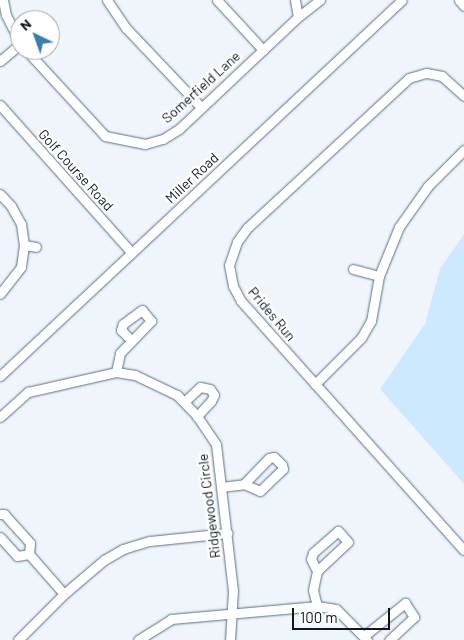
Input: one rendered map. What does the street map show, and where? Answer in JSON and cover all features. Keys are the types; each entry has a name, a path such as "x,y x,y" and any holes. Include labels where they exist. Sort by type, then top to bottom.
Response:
{"street":[{"path":"3,0 10,23"},
{"path":"107,0 126,28 200,107"},
{"path":"217,0 263,50"},
{"path":"295,0 298,17"},
{"name":"Somerfield Lane","path":"35,60 104,136 145,144 163,138 179,129 200,107 298,17 320,0"},
{"name":"Miller Road","path":"0,376 402,0"},
{"path":"458,0 464,6"},
{"path":"0,61 10,52"},
{"name":"Prides Run","path":"464,96 442,76 426,73 409,78 247,228 238,242 229,265 233,286 241,301 464,550"},
{"name":"Golf Course Road","path":"0,105 132,253"},
{"path":"315,384 361,338 371,321 379,276 399,226 428,186 464,150"},
{"path":"0,194 11,206 20,224 24,245 21,267 0,294"},
{"path":"24,245 36,248"},
{"path":"353,269 379,276"},
{"path":"116,372 120,353 131,340"},
{"name":"Ridgewood Circle","path":"0,417 28,392 116,372 148,380 184,402 197,416 216,444 228,533 232,614 230,640"},
{"path":"184,402 200,387 210,390 214,395 211,401 197,416"},
{"path":"222,487 244,484"},
{"path":"0,514 4,514 30,543 30,554 64,594"},
{"path":"317,571 311,559 313,553 338,531 348,542 317,571 313,590 317,606"},
{"path":"18,640 64,594 104,560 123,549 150,541 228,533"},
{"path":"0,537 17,556 30,554"},
{"path":"138,640 149,631 171,619 317,606 336,609 366,638 405,603 414,617 389,640"},
{"path":"149,631 152,640"}],"shaded area":[{"path":"464,234 464,484 380,389 425,324 440,269"}]}
